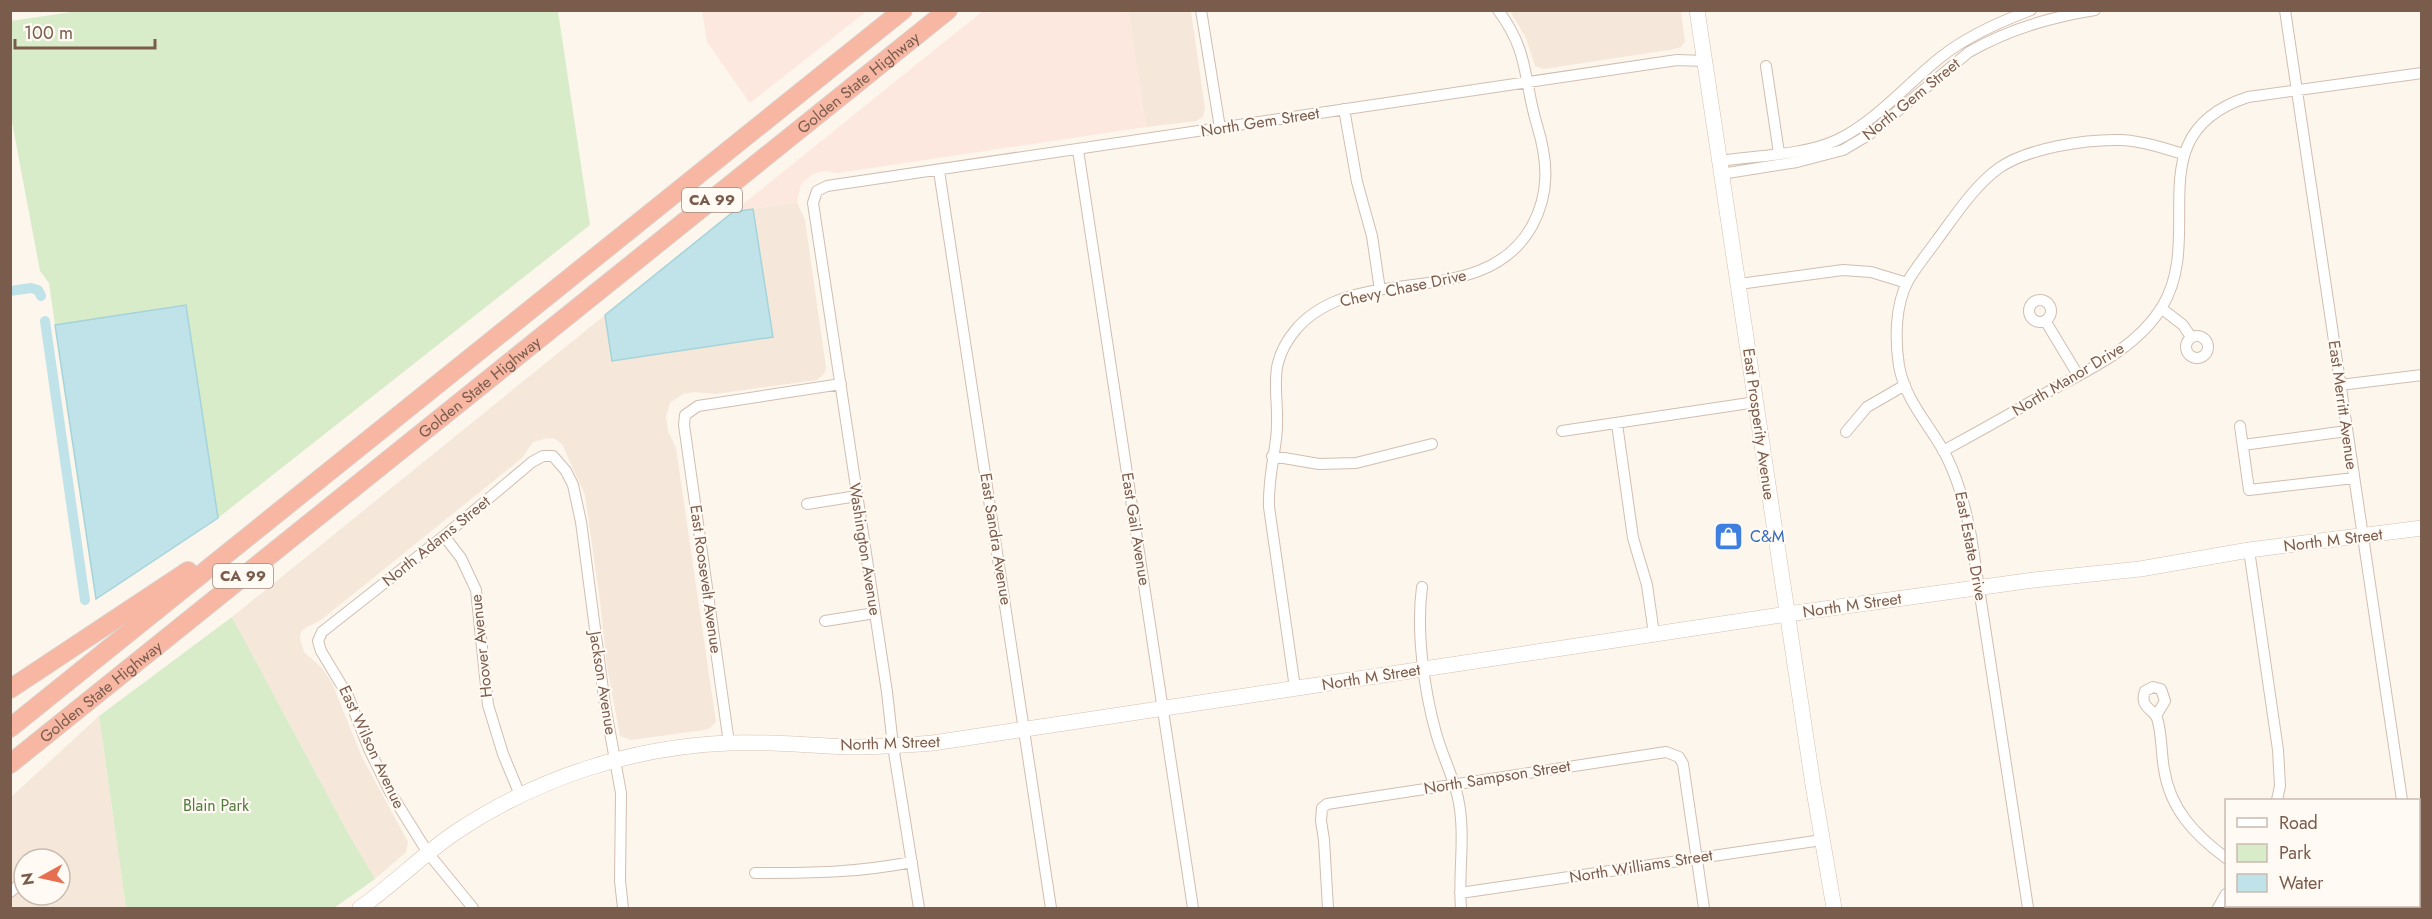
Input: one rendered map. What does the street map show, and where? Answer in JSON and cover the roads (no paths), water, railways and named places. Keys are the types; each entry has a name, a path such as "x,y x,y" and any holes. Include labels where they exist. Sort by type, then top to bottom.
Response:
{"highway":[{"name":"Golden State Highway","path":"10,728 903,10"},
{"name":"Golden State Highway","path":"10,764 948,10"},
{"path":"10,689 208,558 227,554"},
{"path":"10,777 89,710 98,693"}],"street":[{"path":"1201,10 1220,128"},
{"name":"Chevy Chase Drive","path":"1295,688 1269,507 1272,456 1276,438 1274,379 1278,362 1292,337 1312,315 1326,305 1358,294 1465,276 1487,268 1517,247 1528,232 1542,201 1546,172 1543,145 1534,114 1524,57 1516,38 1498,10"},
{"name":"East Prosperity Avenue","path":"1697,10 1834,909"},
{"name":"North Gem Street","path":"1720,168 1779,153 1825,145 1848,134 1954,47 1990,27 2031,10"},
{"name":"North Gem Street","path":"1720,168 1797,162 1843,150 1870,134 1953,65 1986,42 2040,21 2095,10"},
{"name":"East Merritt Avenue","path":"2285,10 2402,799"},
{"name":"North Gem Street","path":"817,191 827,186 1677,60 1705,61"},
{"path":"1766,66 1779,153"},
{"name":"North Manor Drive","path":"1943,451 2114,354 2144,331 2167,297 2177,266 2179,188 2183,154 2203,123 2229,103 2248,97 2421,73"},
{"path":"1344,109 1357,183 1372,236 1380,290"},
{"name":"East Estate Drive","path":"2028,909 1980,588 1965,509 1959,487 1943,451 1912,403 1899,368 1897,333 1899,314 1907,283 1976,191 1998,169 2016,159 2042,150 2122,140 2183,154"},
{"name":"East Gail Avenue","path":"1078,150 1192,909"},
{"name":"East Sandra Avenue","path":"939,171 1051,909"},
{"name":"Washington Avenue","path":"817,191 813,202 919,909"},
{"path":"1739,284 1843,270 1871,272 1907,283"},
{"path":"2161,308 2183,326 2191,337"},
{"path":"2046,322 2078,375"},
{"path":"2340,385 2421,375"},
{"name":"East Roosevelt Avenue","path":"729,743 684,425 685,415 698,406 841,384"},
{"path":"1846,432 1867,407 1905,385"},
{"path":"1562,431 1756,402"},
{"path":"1617,424 1634,538 1647,585 1654,634"},
{"path":"2240,426 2249,490 2354,478"},
{"path":"2243,445 2347,431"},
{"path":"1272,456 1319,464 1356,463 1432,444"},
{"name":"North Adams Street","path":"318,641 322,632 444,536 532,462 543,456 553,456 559,462"},
{"name":"Jackson Avenue","path":"559,462 573,485 579,503 605,705 621,793 620,880 623,909"},
{"path":"807,504 857,496"},
{"name":"North M Street","path":"360,909 428,853 474,821 519,795 573,772 616,759 684,747 729,743 794,742 850,747 933,743 1788,614 2094,572 2140,569 2249,550 2421,528"},
{"name":"Hoover Avenue","path":"444,536 461,558 476,590 488,705 519,795"},
{"path":"2249,550 2278,750 2280,786 2277,799"},
{"path":"1422,587 1418,614 1425,669 1436,734 1454,784 1461,821 1461,909"},
{"path":"825,621 875,613"},
{"name":"East Wilson Avenue","path":"318,641 321,651 348,696 369,749 390,792 428,853 473,909"},
{"path":"2157,716 2167,786 2182,817 2192,829 2225,857"},
{"name":"North Sampson Street","path":"1328,909 1321,821 1322,808 1332,803 1660,752 1673,753 1683,764 1696,857"},
{"name":"North Williams Street","path":"1460,893 1822,840"},
{"path":"1696,857 1704,909"},
{"path":"755,873 838,873 912,862"}],"water":[{"path":"753,209 773,337 612,361 605,315 733,212"},
{"path":"186,305 218,518 96,599 55,325"}],"waterway":[{"path":"10,291 31,288 38,290 41,296"},
{"path":"45,321 85,600"}],"place":[{"name":"C&M","path":"1729,536"}],"park label":[{"name":"Blain Park","path":"216,805"}]}
